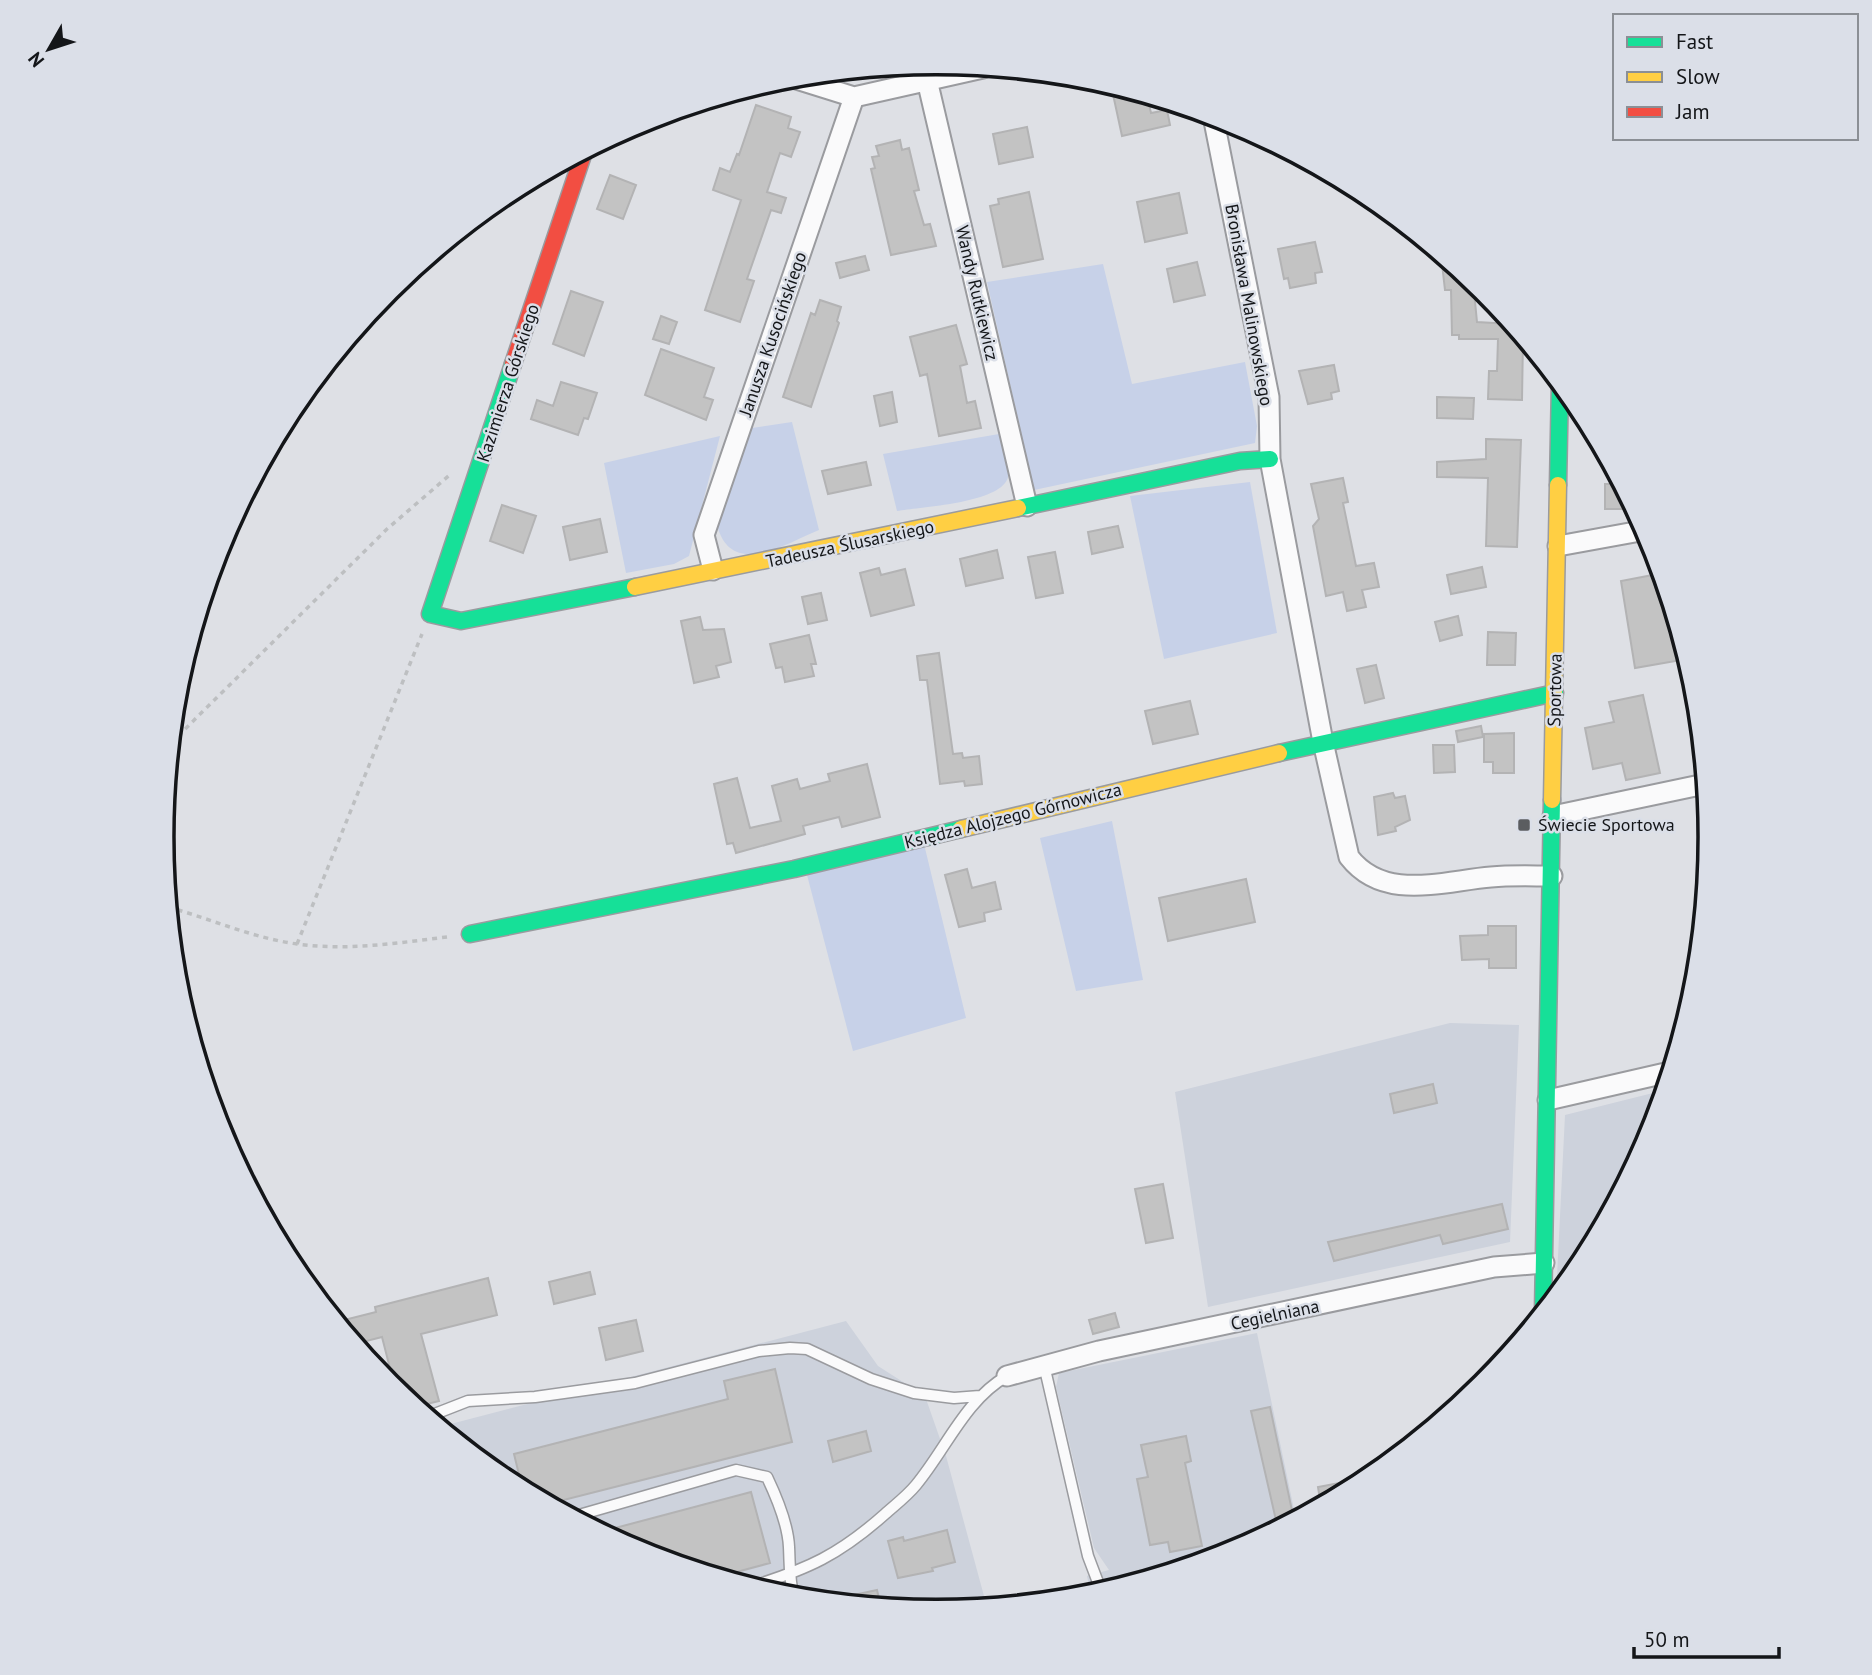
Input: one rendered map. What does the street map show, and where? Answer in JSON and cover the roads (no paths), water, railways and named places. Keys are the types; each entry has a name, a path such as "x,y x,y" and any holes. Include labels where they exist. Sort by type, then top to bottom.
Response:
{"street":[{"path":"816,85 854,97 948,75"},
{"name":"Wandy Rutkiewicz","path":"927,80 1027,506"},
{"name":"Janusza Kusocińskiego","path":"713,570 704,535 854,97"},
{"name":"Bronisława Malinowskiego","path":"1215,128 1269,397 1270,459 1323,742 1349,857 1359,870 1376,881 1406,887 1493,877 1552,876"},
{"name":"Kazimierza Górskiego","path":"430,614 580,164"},
{"name":"Sportowa","path":"1543,1299 1560,400"},
{"name":"Tadeusza Ślusarskiego","path":"430,614 461,621 1240,461 1270,459"},
{"path":"1558,546 1634,532"},
{"name":"Księdza Alojzego Górnowicza","path":"470,934 794,869 1323,742 1555,693"},
{"path":"1553,816 1697,786"},
{"path":"1548,1100 1661,1074"},
{"name":"Cegielniana","path":"1007,1376 1044,1365 1494,1267 1544,1263"}],"lane":[{"path":"436,1413 468,1401 535,1397 635,1383 759,1352 790,1348 807,1349 871,1379 914,1393 954,1398 980,1396"},
{"path":"1044,1365 1088,1556 1098,1582"},
{"path":"769,1581 834,1555 915,1488 980,1396 988,1387 1007,1376"},
{"path":"584,1513 736,1470 753,1472 767,1477 777,1498 789,1546 788,1575 791,1586"}],"place":[{"name":"Świecie Sportowa","path":"1524,825"}]}
